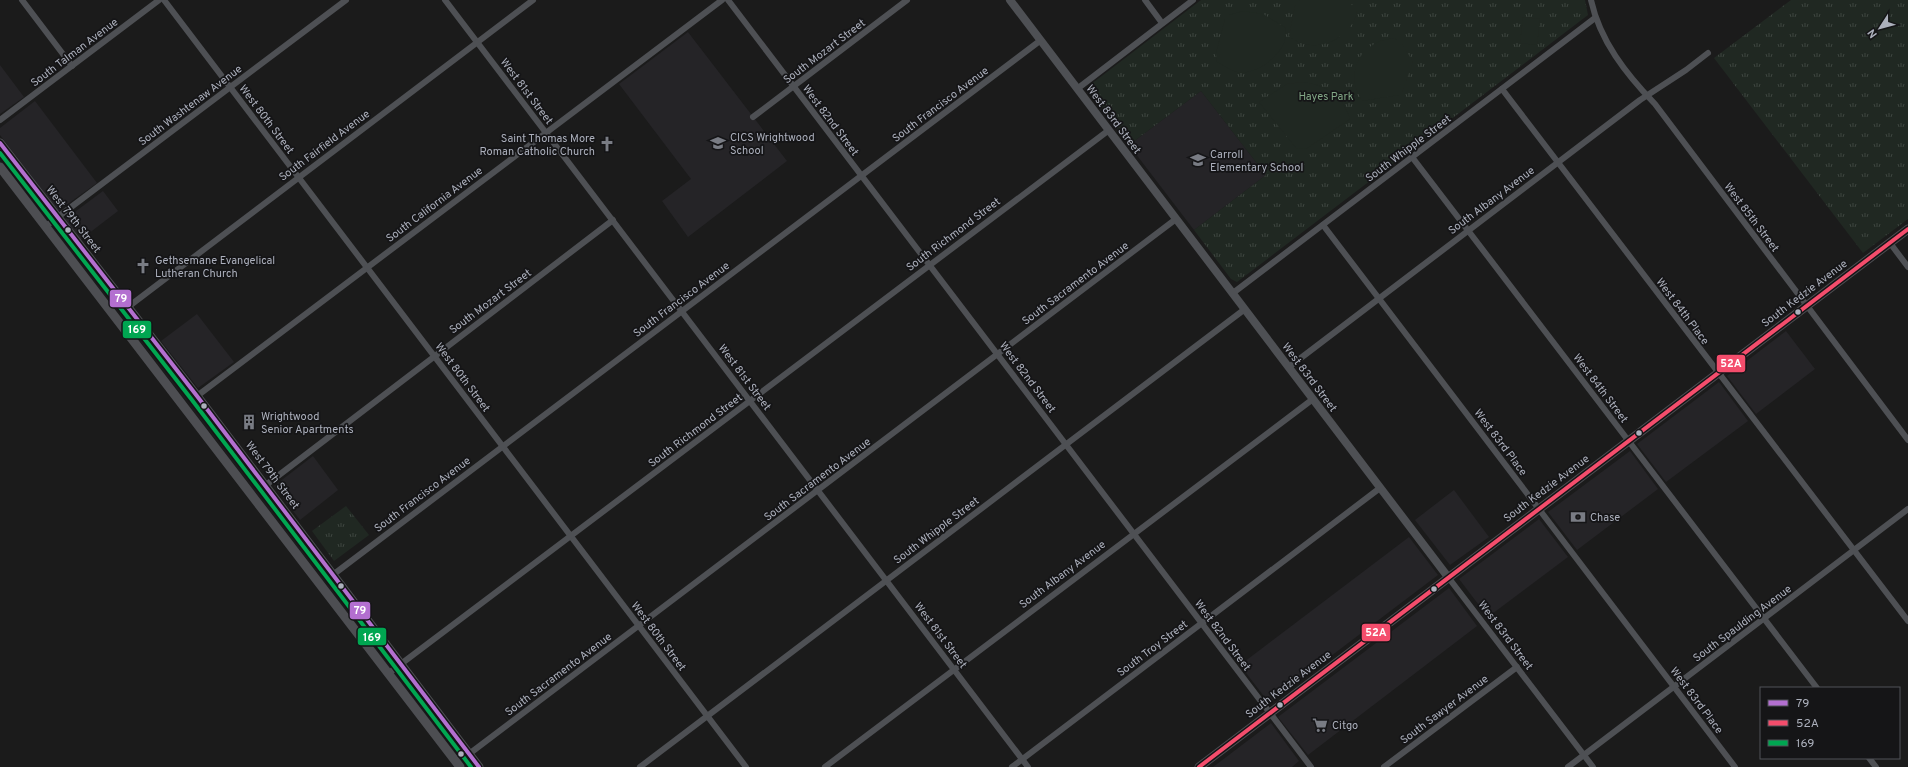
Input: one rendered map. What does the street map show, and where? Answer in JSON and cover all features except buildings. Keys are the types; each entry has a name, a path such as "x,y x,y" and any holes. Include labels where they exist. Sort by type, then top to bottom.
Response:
{"main road":[{"name":"West 79th Street","path":"0,143 266,485 479,767"},
{"path":"0,167 460,767"},
{"name":"South Kedzie Avenue","path":"1198,767 1908,229"}],"street":[{"path":"22,0 72,66"},
{"name":"South Talman Avenue","path":"0,120 159,0"},
{"name":"West 80th Street","path":"164,0 746,767"},
{"name":"South Washtenaw Avenue","path":"46,226 346,0"},
{"name":"West 81st Street","path":"445,0 1028,767"},
{"name":"South Fairfield Avenue","path":"128,307 533,0"},
{"name":"South California Avenue","path":"197,396 722,0"},
{"name":"West 82nd Street","path":"728,0 1311,767"},
{"name":"South Mozart Street","path":"753,117 907,0"},
{"name":"West 83rd Street","path":"1010,0 1593,767"},
{"path":"1144,0 1162,23"},
{"path":"1077,89 1193,0"},
{"name":"West 85th Street","path":"1591,0 1595,18 1612,52 1654,104 1908,440"},
{"name":"South Whipple Street","path":"1233,293 1595,18"},
{"name":"South Francisco Avenue","path":"334,574 1041,40"},
{"name":"South Albany Avenue","path":"1288,367 1558,162 1708,53"},
{"name":"West 84th Place","path":"1502,88 1908,621"},
{"name":"South Richmond Street","path":"389,673 1108,130"},
{"name":"West 84th Street","path":"1412,157 1816,687"},
{"name":"South Sacramento Avenue","path":"469,754 1176,219"},
{"name":"South Mozart Street","path":"266,485 613,220"},
{"name":"West 83rd Place","path":"1322,225 1736,767"},
{"path":"1890,243 1908,267"},
{"name":"South Whipple Street","path":"640,767 1245,309"},
{"name":"South Albany Avenue","path":"825,767 1313,399"},
{"name":"South Troy Street","path":"1012,767 1380,488"},
{"name":"South Spaulding Avenue","path":"1568,767 1908,509"},
{"name":"South Sawyer Avenue","path":"1384,767 1517,667"},
{"path":"1870,759 1876,767"}],"shaded area":[{"name":"CICS Wrightwood School","path":"688,32 787,161 688,237 662,201 691,179 619,84"},
{"path":"0,65 24,97 0,114"},
{"name":"Carroll Elementary School","path":"1201,91 1266,175 1194,230 1129,145"},
{"path":"35,101 97,183 58,211 0,135 0,128"},
{"path":"103,191 118,211 80,240 64,220"},
{"path":"197,314 234,362 198,388 161,341"},
{"path":"1786,331 1815,369 1756,414 1727,376"},
{"path":"1719,382 1748,421 1666,482 1637,444"},
{"path":"1630,451 1658,489 1577,550 1548,512"},
{"path":"313,456 338,490 300,520 274,486"},
{"path":"1454,490 1489,537 1450,565 1415,520"},
{"path":"1539,519 1568,557 1488,617 1459,579"},
{"path":"1409,537 1438,575 1269,703 1240,665"},
{"path":"1449,588 1477,626 1308,755 1278,717"},
{"path":"1271,723 1299,761 1292,767 1213,767"}],"green space":[{"name":"Hayes Park","path":"1201,0 1585,0 1588,15 1237,282 1231,279 1194,230 1266,175 1201,91 1129,145 1088,90 1090,85"},
{"path":"1300,0 1348,0 1357,12 1347,31 1338,38 1319,45 1308,45 1298,42 1289,36 1295,6"},
{"path":"1791,0 1908,0 1908,219 1863,253 1714,58"},
{"path":"1243,11 1263,14 1286,28 1284,43 1281,49 1271,60 1265,65 1251,71 1237,72 1217,62 1216,53 1225,19 1229,15"},
{"path":"1523,17 1540,19 1537,45 1520,43"},
{"path":"1394,38 1402,44 1413,62 1402,92 1399,95 1362,101 1354,80 1357,63 1365,51 1371,46 1378,42"},
{"path":"1303,82 1319,86 1332,93 1343,104 1350,119 1306,149 1296,148 1259,102 1287,84"},
{"path":"346,506 369,535 334,561 312,531"}],"transit line":[{"name":"79","path":"0,143 197,396 479,767"},
{"name":"169","path":"0,153 192,400 471,767"},
{"name":"52A","path":"1199,767 1908,229"}],"place":[{"name":"CICS Wrightwood School","path":"718,143"},
{"name":"Saint Thomas More Roman Catholic Church","path":"607,144"},
{"name":"Carroll Elementary School","path":"1198,160"},
{"name":"Gethsemane Evangelical Lutheran Church","path":"143,266"},
{"name":"Wrightwood Senior Apartments","path":"249,422"},
{"name":"Chase","path":"1578,517"},
{"name":"Citgo","path":"1320,725"}]}
